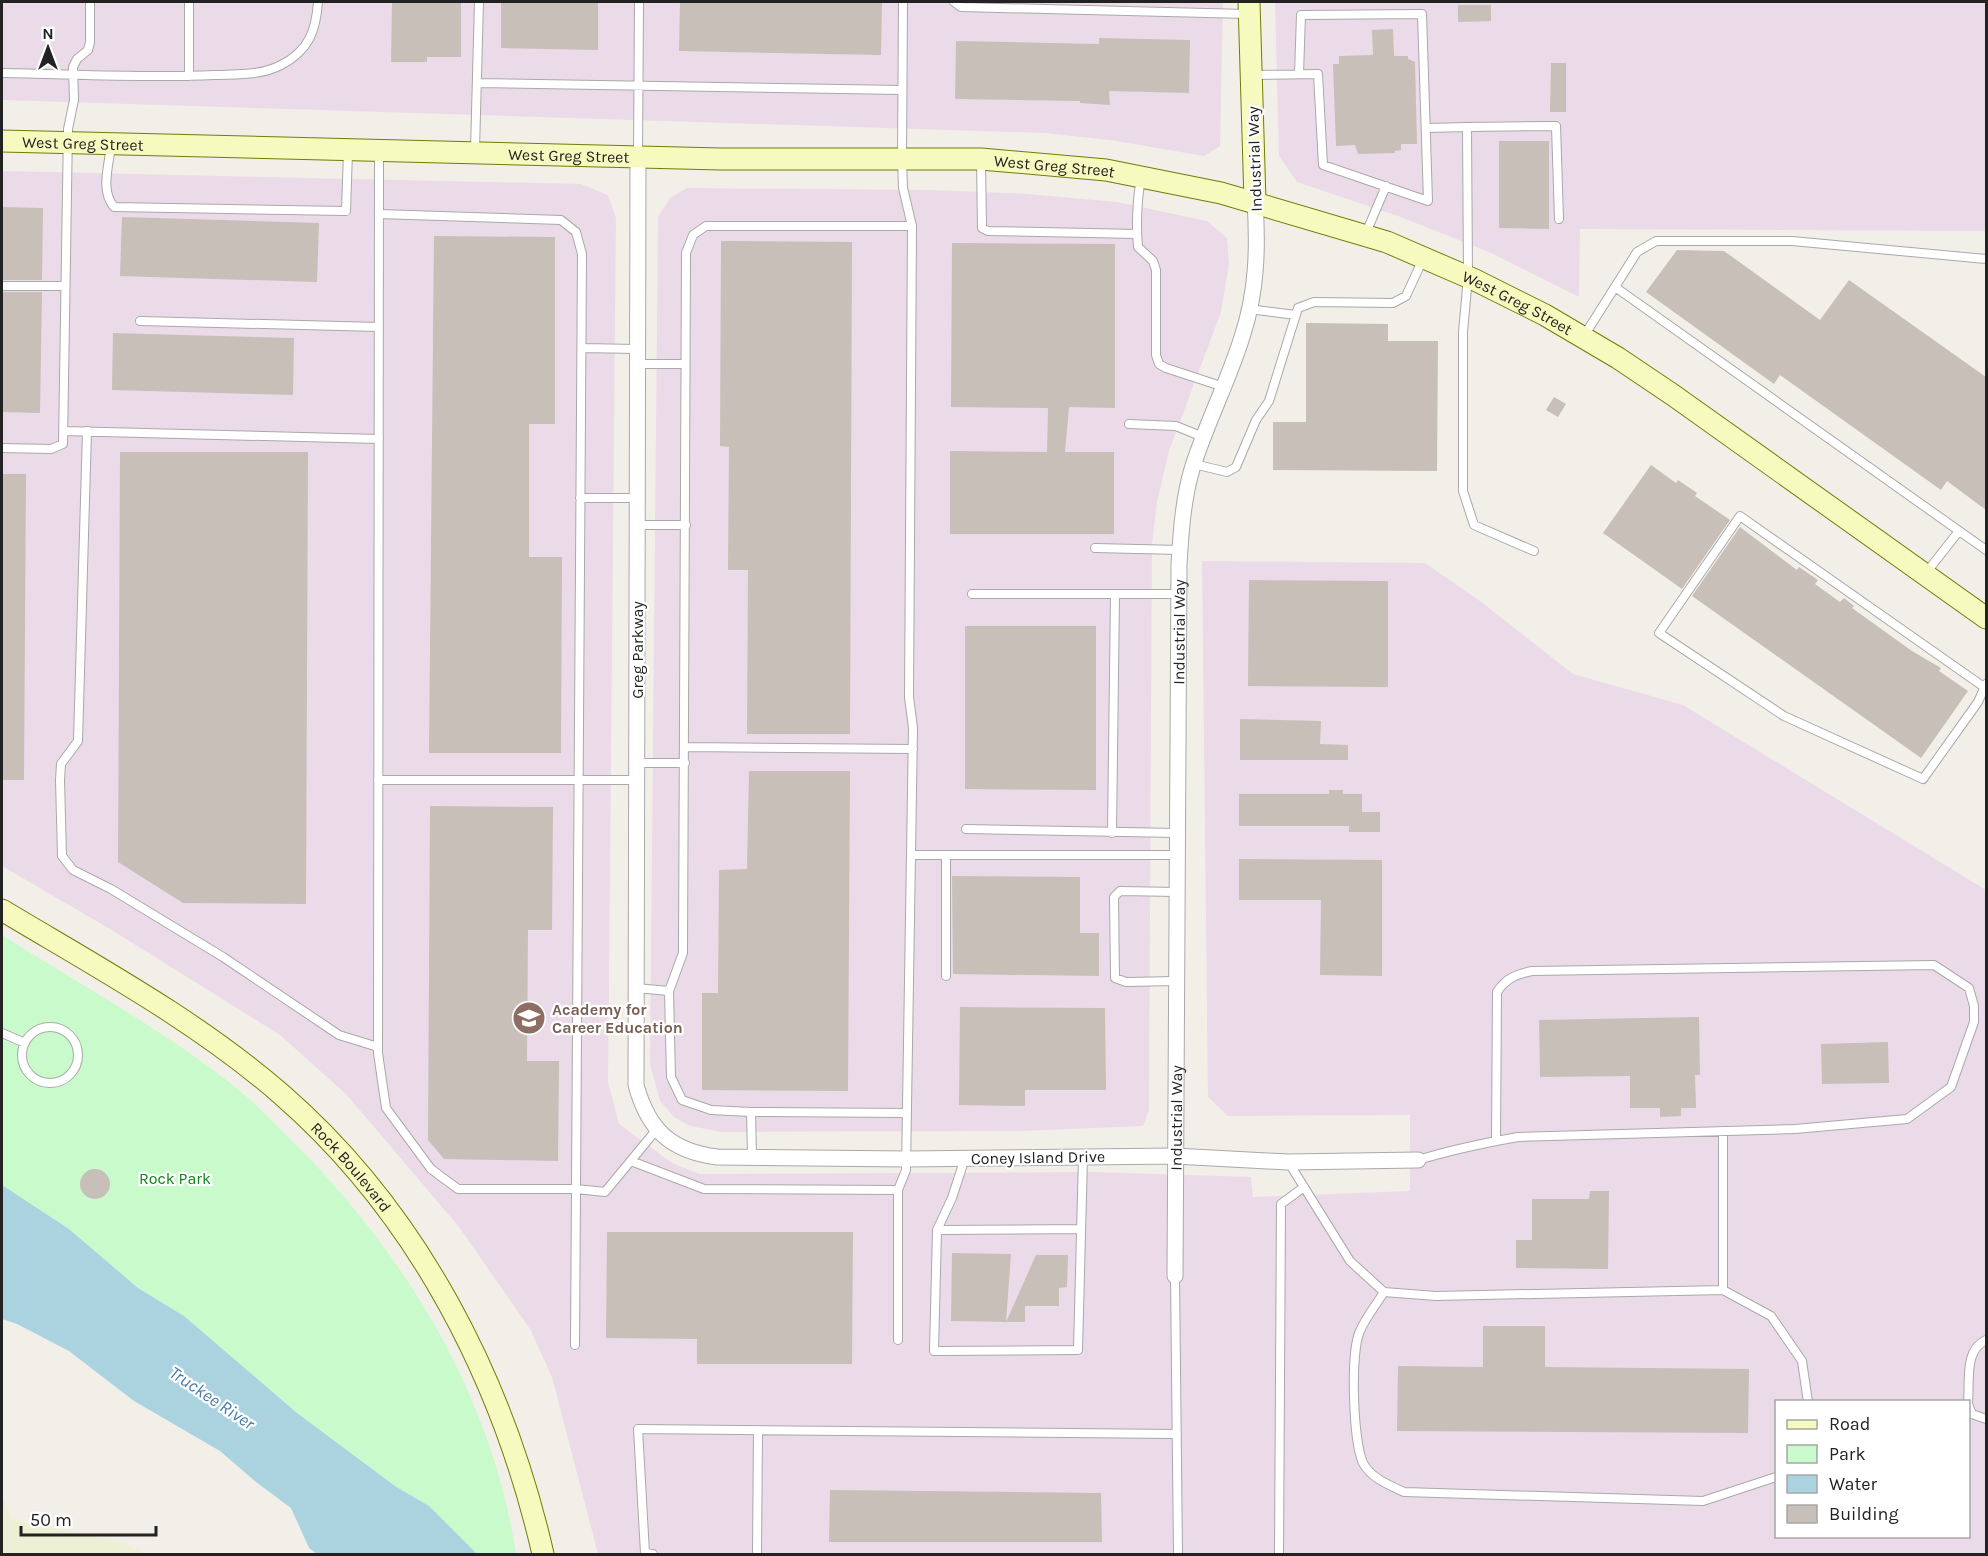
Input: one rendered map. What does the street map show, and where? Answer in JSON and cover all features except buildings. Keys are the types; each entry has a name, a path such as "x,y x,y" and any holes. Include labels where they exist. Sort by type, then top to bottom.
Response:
{"main road":[{"name":"Industrial Way","path":"1249,8 1255,201"},
{"name":"West Greg Street","path":"2,141 638,156 981,159 1086,168 1141,176 1255,201 1366,235 1424,258 1468,277 1584,337 1673,395 1986,618"},
{"name":"Rock Boulevard","path":"2,910 131,988 211,1040 281,1095 349,1164 383,1205 425,1264 478,1358 513,1445 538,1529 543,1554"}],"street":[{"name":"Greg Parkway","path":"638,156 636,1085 642,1106 660,1132"},
{"name":"Industrial Way","path":"1175,1276 1180,550 1183,516 1194,464 1243,334 1249,309 1258,247 1255,201"},
{"name":"Coney Island Drive","path":"660,1132 678,1147 698,1155 752,1157 907,1159 1175,1156 1288,1162 1418,1160"}],"lane":[{"path":"2,448 51,448 63,444 68,142 74,100 73,74 76,59 88,50 90,2"},
{"path":"189,2 189,76"},
{"path":"2,73 189,76 262,73 281,65 310,41 316,24 318,2"},
{"path":"475,153 479,2"},
{"path":"638,156 639,2"},
{"path":"898,1340 898,1190 906,1170 907,1159 913,749 909,697 912,226 903,188 903,2"},
{"path":"954,2 961,7 1249,8"},
{"path":"1251,75 1318,74 1323,165 1428,201 1422,14 1301,15 1299,74"},
{"path":"477,83 902,90"},
{"path":"1426,128 1556,126 1559,219"},
{"path":"1467,127 1468,277 1463,332 1463,491 1474,525 1534,551"},
{"path":"111,144 106,198 114,207 346,211 348,150"},
{"path":"379,151 378,1047 386,1108 431,1169 458,1189 576,1189 605,1192 660,1132"},
{"path":"981,159 982,228 988,231 1137,234"},
{"path":"1141,176 1137,200 1138,248 1153,261 1156,270 1156,356 1160,364 1224,387"},
{"path":"1366,235 1386,186"},
{"path":"379,214 561,220 576,232 582,254 575,1345"},
{"path":"907,1113 711,1110 682,1100 671,1077 669,991 683,953 686,253 693,235 706,226 912,226"},
{"path":"1584,337 1637,252 1656,241 1792,242 1986,259"},
{"path":"1194,464 1227,472 1236,467 1256,420 1269,401 1298,308 1314,302 1393,303 1406,296 1424,258"},
{"path":"2,286 65,286"},
{"path":"1615,287 1986,550"},
{"path":"1249,309 1296,315"},
{"path":"140,321 379,327"},
{"path":"582,348 686,364"},
{"path":"1129,424 1176,426 1203,437"},
{"path":"64,431 379,439"},
{"path":"87,431 78,741 61,764 62,856 73,870 111,889 223,957 339,1035 378,1047"},
{"path":"580,498 637,498"},
{"path":"1740,516 1985,686 1978,702 1923,779 1784,716 1659,633 1740,516"},
{"path":"637,525 686,525"},
{"path":"1926,574 1959,531"},
{"path":"1095,548 1180,550"},
{"path":"972,594 1179,594"},
{"path":"1112,832 1115,594"},
{"path":"685,747 913,749"},
{"path":"637,762 685,762"},
{"path":"378,780 637,780"},
{"path":"966,829 1177,832"},
{"path":"911,855 1177,855"},
{"path":"946,855 946,976"},
{"path":"1176,981 1126,982 1115,978 1114,897 1120,891 1177,892"},
{"path":"1418,1160 1496,1140 1518,1137 1795,1129 1906,1119 1951,1087 1974,1022 1974,1006 1969,988 1934,965 1532,970 1516,975 1503,982 1497,992 1496,1140"},
{"path":"636,988 669,991"},
{"path":"45,1027 63,1030 75,1042 78,1050 75,1068 61,1080 42,1082 27,1070 23,1062 25,1043 37,1030 45,1027"},
{"path":"2,1033 25,1043"},
{"path":"751,1112 752,1157"},
{"path":"1723,1131 1723,1290"},
{"path":"964,1158 952,1198 937,1230 934,1351 1078,1350 1083,1156"},
{"path":"631,1161 704,1189 898,1190"},
{"path":"1288,1162 1350,1260 1384,1292 1436,1296 1723,1290 1771,1316 1802,1361 1808,1400"},
{"path":"1279,1554 1281,1204 1304,1187"},
{"path":"937,1230 1081,1229"},
{"path":"1175,1276 1178,1554"},
{"path":"1384,1292 1359,1333 1354,1380 1354,1430 1364,1464 1381,1481 1404,1492 1703,1501 1775,1477"},
{"path":"1968,1400 1971,1356 1977,1345 1986,1340"},
{"path":"1970,1408 1972,1414 1986,1419"},
{"path":"653,1554 645,1553 638,1429 1177,1434"},
{"path":"757,1554 758,1430"}],"shaded area":[{"path":"2,2 1223,2 1220,146 1204,156 1110,140 1044,133 2,100"},
{"path":"1275,2 1986,2 1986,231 1580,229 1579,297 1489,252 1398,216 1297,182 1279,156"},
{"path":"2,171 581,184 608,195 616,218 608,1082 619,1124 672,1163 699,1174 1093,1172 1251,1177 1253,1197 1410,1191 1410,1115 1228,1116 1208,1097 1202,561 1425,563 1480,601 1573,674 1683,705 1986,890 1986,1554 598,1554 552,1377 530,1329 459,1227 346,1094 280,1035 110,929 2,866"},
{"path":"687,188 932,190 1027,194 1117,202 1207,221 1227,238 1229,263 1221,312 1169,451 1157,502 1152,543 1149,1110 1143,1126 1022,1131 722,1132 690,1126 674,1117 660,1101 650,1064 658,217 670,198"}],"green space":[{"name":"Rock Park","path":"2,935 149,1026 207,1065 249,1098 331,1182 370,1229 405,1278 437,1329 464,1382 487,1438 504,1495 516,1554 477,1554 429,1506 395,1486 297,1413 184,1316 138,1288 69,1229 2,1185"},
{"path":"2,1495 13,1520 118,1541 146,1554 2,1554"}],"water":[{"name":"Truckee River","path":"2,1185 69,1229 138,1288 184,1316 297,1413 395,1486 429,1506 477,1554 317,1554 309,1548 291,1508 220,1451 134,1401 69,1351 17,1324 2,1319"}],"place":[{"name":"Academy for Career Education","path":"529,1018"}]}
